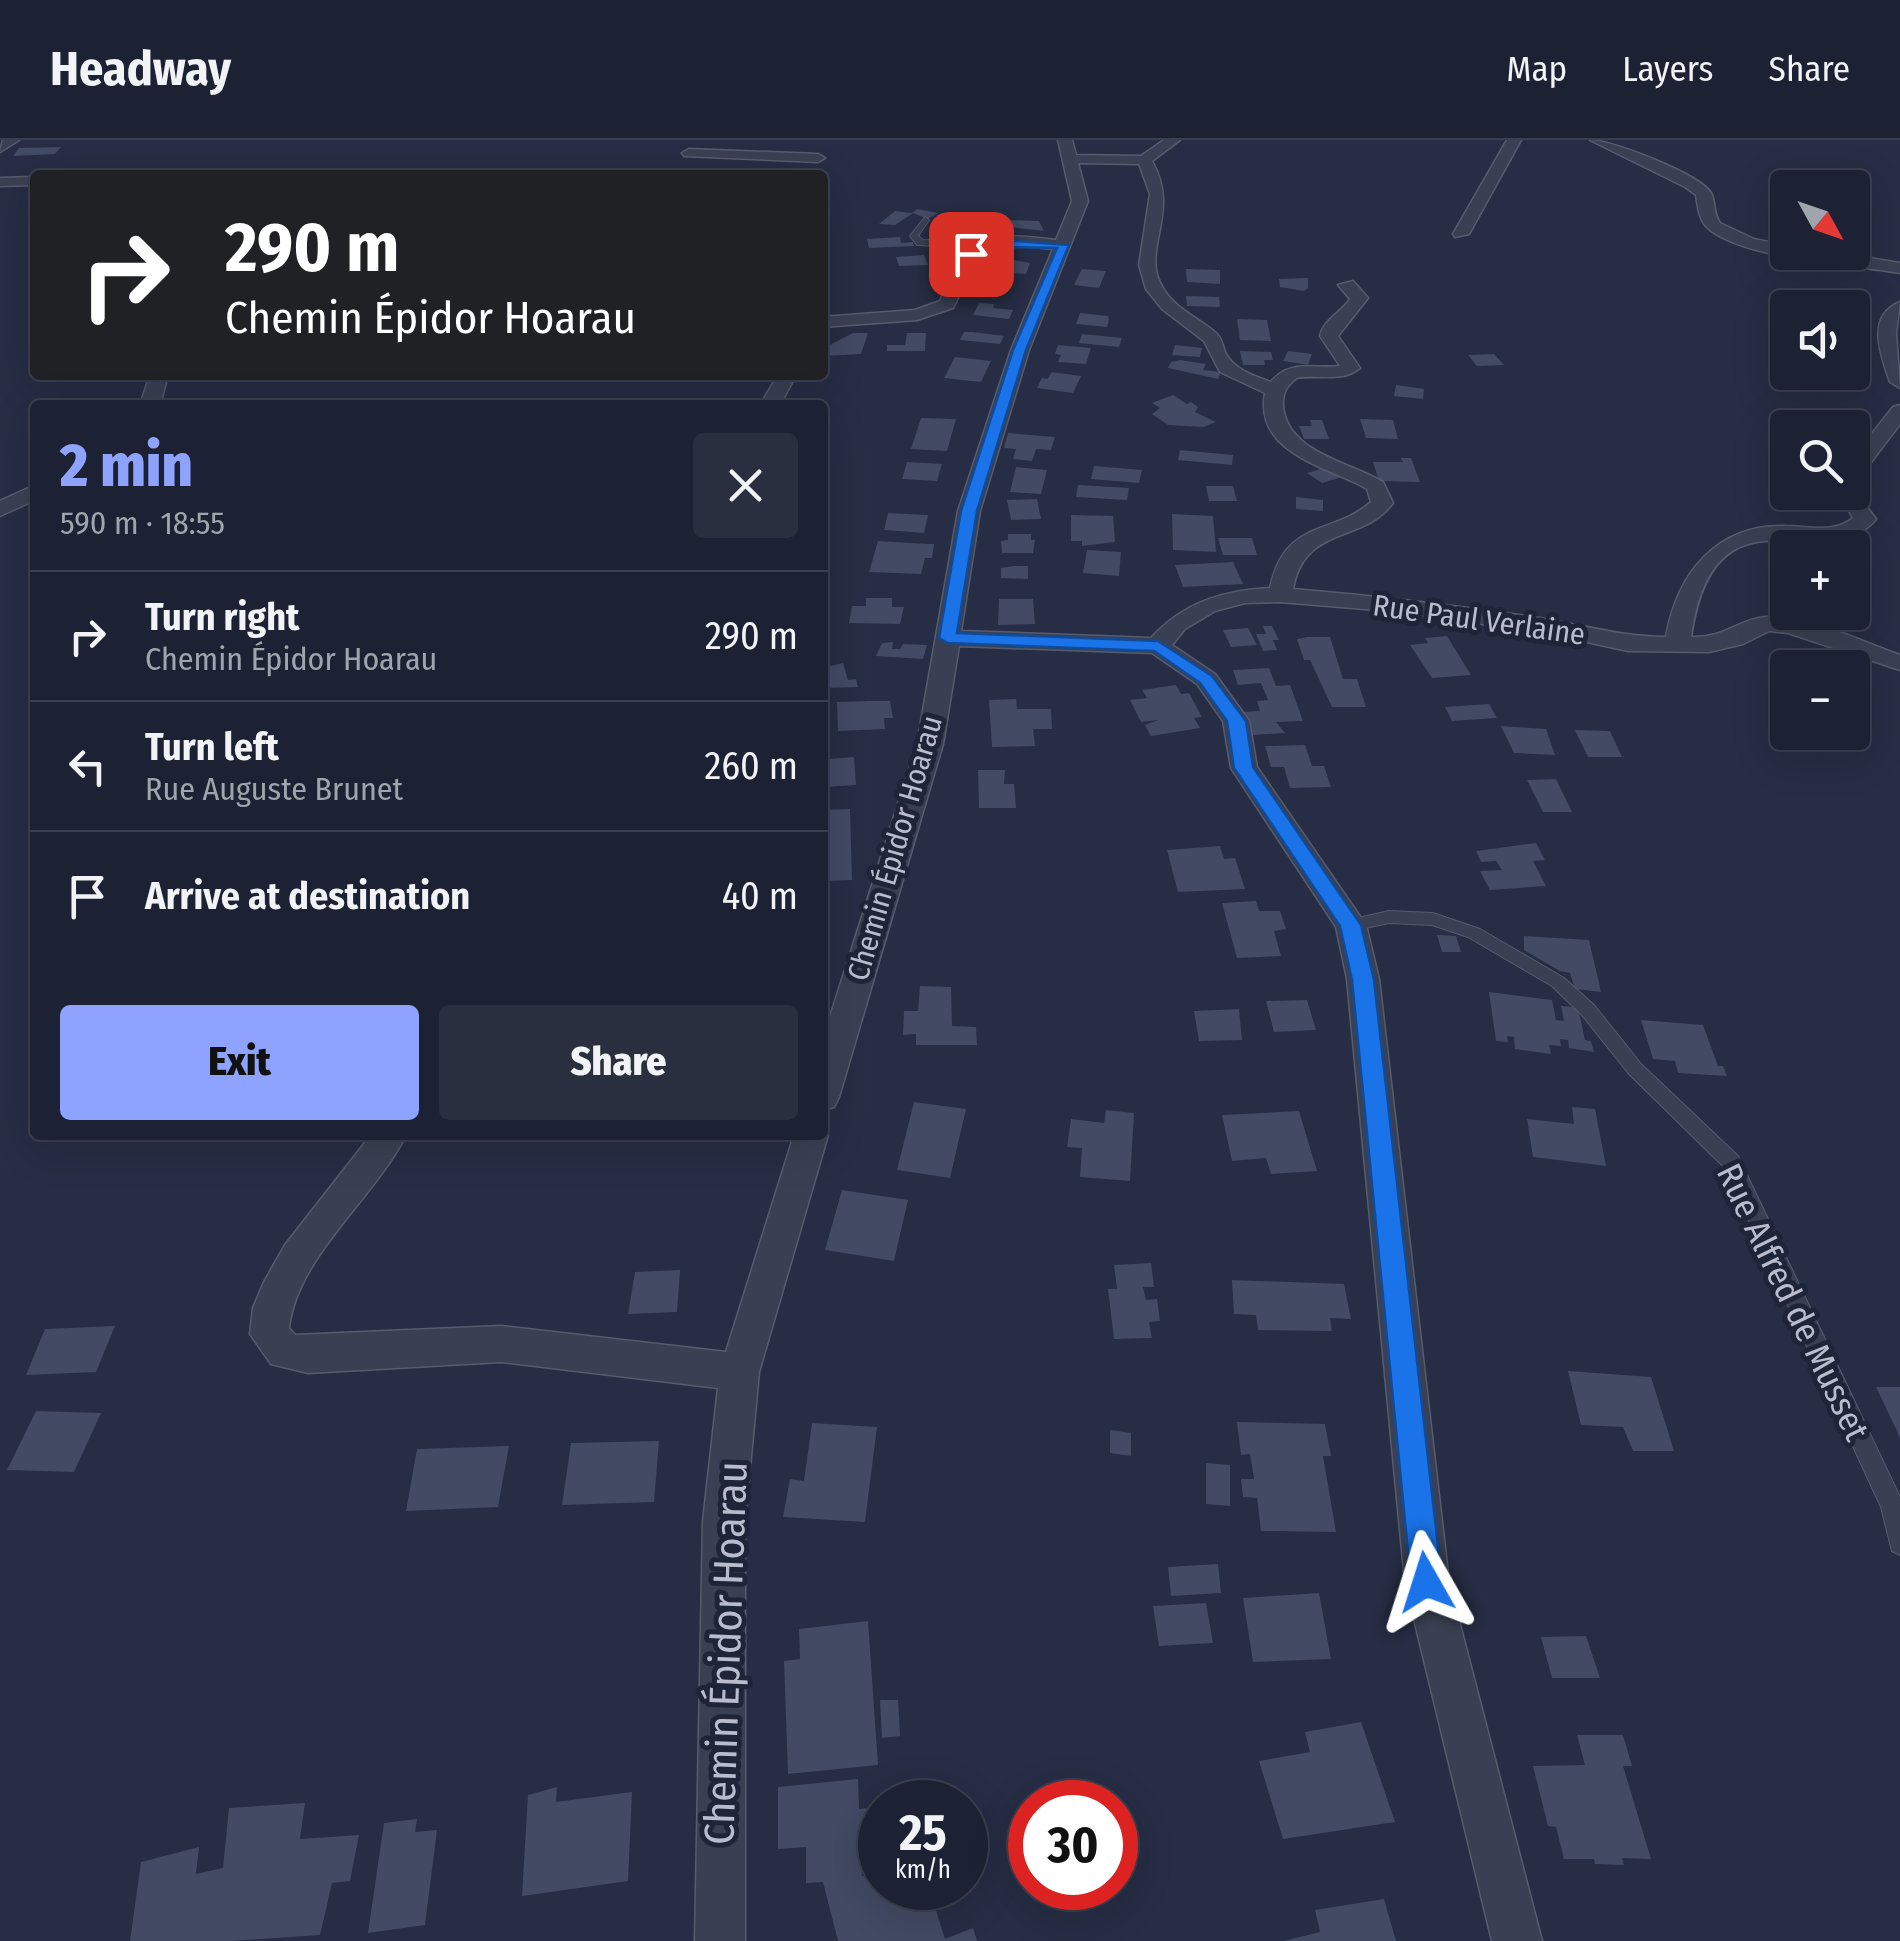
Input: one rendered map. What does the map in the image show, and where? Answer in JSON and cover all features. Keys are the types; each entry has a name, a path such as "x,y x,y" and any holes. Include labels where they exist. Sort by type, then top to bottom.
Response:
{"street":[{"path":"0,148 12,140"},
{"path":"818,158 822,140"},
{"path":"1069,150 1144,160 1173,140"},
{"path":"1461,234 1514,140"},
{"path":"1597,140 1674,172 1703,193 1707,216 1728,235 1770,246"},
{"name":"Chemin Épidor Hoarau","path":"828,1078 930,744 969,511 1020,350 1080,201 1069,150"},
{"path":"689,153 818,158"},
{"path":"794,170 818,158"},
{"path":"1144,160 1160,194 1148,261 1150,282 1176,313 1212,339 1215,356 1228,372 1274,390"},
{"path":"0,182 30,181"},
{"path":"828,323 918,315 940,309 951,299 971,254 989,246 1064,245"},
{"path":"1870,263 1900,268"},
{"path":"1280,595 1284,568 1306,544 1367,516 1382,503 1382,494 1366,479 1301,450 1283,436 1274,422 1274,390 1294,373 1338,373 1351,368 1329,336 1331,327 1349,315 1360,298 1347,285"},
{"path":"1900,307 1885,327 1900,382"},
{"path":"1870,450 1900,411"},
{"path":"0,510 30,493"},
{"path":"1676,646 1686,598 1722,546 1762,531 1827,535 1859,527 1864,520 1861,510"},
{"name":"Rue Paul Verlaine","path":"1158,646 1178,624 1207,606 1244,596 1280,595 1401,606 1628,644 1676,646 1734,639 1765,624 1791,626 1900,663"},
{"path":"948,638 1158,646 1206,679 1236,721 1244,768 1351,925 1363,980 1426,1582 1517,1941"},
{"path":"385,1140 293,1264 268,1318 269,1334 285,1351 308,1354 502,1344 739,1372"},
{"name":"Chemin Épidor Hoarau","path":"720,1941 724,1521 739,1372 809,1140"}],"lane":[{"path":"925,220 914,236 920,243 989,246"},
{"name":"Rue Alfred de Musset","path":"1351,925 1390,917 1433,920 1474,932 1558,982 1588,1010 1635,1069 1731,1162 1892,1505 1900,1543"}],"building":[{"path":"61,147 55,154 13,156 19,148"},
{"path":"918,209 938,213 928,219 913,213 895,225 879,224 895,211 911,213"},
{"path":"1004,220 1039,221 1044,231 1000,226"},
{"path":"900,237 901,243 913,242 914,246 869,248 867,239"},
{"path":"924,255 928,265 899,266 896,257"},
{"path":"991,260 1030,263 1026,274 985,271"},
{"path":"1082,269 1106,271 1099,288 1074,285"},
{"path":"1186,269 1220,270 1220,284 1187,282"},
{"path":"1308,278 1304,291 1280,287 1279,279"},
{"path":"1186,296 1219,297 1220,307 1187,306"},
{"path":"979,303 1013,310 1009,319 973,315"},
{"path":"1080,313 1108,316 1107,327 1076,324"},
{"path":"1237,319 1267,320 1271,341 1240,340"},
{"path":"964,332 1004,336 1000,344 960,340"},
{"path":"853,333 868,333 861,354 828,356 828,346"},
{"path":"907,333 926,333 925,351 887,351 887,345 905,345"},
{"path":"1082,334 1122,338 1119,347 1079,343"},
{"path":"1058,345 1091,348 1086,364 1058,362"},
{"path":"1175,345 1202,348 1200,357 1172,355"},
{"path":"1240,351 1271,352 1273,360 1264,360 1265,365 1243,365"},
{"path":"1288,351 1312,354 1308,365 1283,361"},
{"path":"1494,354 1504,365 1477,366 1468,355"},
{"path":"955,357 991,361 981,382 944,378"},
{"path":"1171,362 1206,364 1203,370 1221,372 1218,379 1168,368"},
{"path":"1052,372 1081,376 1073,393 1037,388 1042,378 1047,379"},
{"path":"1396,385 1424,389 1423,399 1394,396"},
{"path":"1173,395 1187,404 1191,402 1198,407 1195,412 1216,422 1203,427 1168,425 1152,414 1160,408 1152,403"},
{"path":"921,418 956,419 947,451 911,449"},
{"path":"1360,419 1393,420 1398,439 1366,438"},
{"path":"1310,420 1322,420 1329,439 1304,439 1299,426 1312,426"},
{"path":"1008,433 1055,437 1051,450 1036,449 1032,461 1013,459 1016,449 1004,448"},
{"path":"1180,450 1233,455 1232,465 1178,460"},
{"path":"1401,458 1411,458 1420,482 1379,481 1373,462 1403,462"},
{"path":"907,462 942,464 937,481 902,479"},
{"path":"1094,466 1142,470 1139,483 1091,479"},
{"path":"1016,467 1047,470 1041,494 1010,492"},
{"path":"1327,467 1342,477 1322,483 1307,473"},
{"path":"1078,485 1129,488 1127,500 1076,497"},
{"path":"1206,486 1233,486 1237,501 1209,501"},
{"path":"1296,497 1323,500 1323,511 1296,509"},
{"path":"1037,499 1041,519 1011,520 1007,500"},
{"path":"888,513 928,515 924,533 884,530"},
{"path":"1172,514 1213,516 1216,552 1173,550"},
{"path":"1071,515 1113,516 1115,542 1082,546 1082,541 1071,541"},
{"path":"1008,534 1031,534 1031,540 1035,540 1033,553 1002,553 1001,541 1008,540"},
{"path":"1218,538 1252,538 1257,555 1223,555"},
{"path":"878,541 934,544 932,558 925,558 921,574 869,572"},
{"path":"1087,550 1121,552 1119,576 1083,573"},
{"path":"1233,562 1243,584 1183,587 1175,565"},
{"path":"1028,566 1028,579 1001,578 1001,568"},
{"path":"866,598 892,598 892,607 904,607 900,624 849,623 852,606 866,606"},
{"path":"999,599 1033,599 1035,624 998,625"},
{"path":"1263,626 1272,626 1279,640 1273,640 1277,650 1263,651 1256,634 1266,634"},
{"path":"1248,628 1257,645 1231,647 1223,630"},
{"path":"1447,636 1471,675 1432,678 1410,645 1428,643 1425,638"},
{"path":"1330,637 1343,679 1357,679 1366,707 1332,707 1310,660 1304,660 1297,639"},
{"path":"893,642 892,649 900,649 903,644 927,645 923,659 876,656 882,643"},
{"path":"843,663 848,680 856,679 858,687 828,688 828,667"},
{"path":"1269,668 1276,686 1290,685 1303,721 1276,722 1285,733 1252,735 1243,712 1260,711 1257,701 1268,700 1261,683 1238,685 1233,670"},
{"path":"1176,685 1181,694 1189,693 1202,717 1194,718 1200,728 1151,736 1145,725 1158,720 1141,722 1130,700 1147,698 1142,690"},
{"path":"1016,699 1017,709 1051,709 1052,729 1033,729 1035,746 992,747 989,700"},
{"path":"890,701 893,718 884,718 885,729 838,731 837,702"},
{"path":"1489,704 1497,718 1452,721 1445,707"},
{"path":"1501,726 1546,729 1555,755 1514,753"},
{"path":"1575,730 1610,731 1622,757 1588,757"},
{"path":"1305,745 1312,766 1324,766 1331,787 1290,788 1284,767 1271,767 1265,746"},
{"path":"828,755 829,759 854,757 856,785 828,787"},
{"path":"978,770 1005,770 1004,784 1014,784 1016,808 979,808"},
{"path":"1556,779 1572,812 1543,812 1527,780"},
{"path":"850,809 852,880 828,881 828,810"},
{"path":"1536,843 1545,860 1533,861 1546,886 1490,890 1480,871 1502,870 1496,861 1481,862 1476,851"},
{"path":"1220,846 1224,859 1235,858 1245,889 1178,892 1167,850"},
{"path":"1256,901 1259,911 1280,911 1286,929 1274,931 1281,956 1237,958 1222,903"},
{"path":"1437,935 1456,936 1461,952 1442,952"},
{"path":"1524,936 1589,940 1601,992 1575,989 1570,973 1524,950"},
{"path":"920,986 951,987 952,1026 976,1027 977,1045 916,1045 916,1034 903,1035 904,1011 918,1011"},
{"path":"1489,992 1552,1000 1556,1020 1564,1021 1561,1006 1578,1007 1585,1040 1591,1041 1594,1052 1569,1048 1568,1040 1560,1039 1561,1046 1549,1045 1551,1054 1515,1049 1514,1037 1507,1036 1508,1042 1496,1041"},
{"path":"1307,1000 1316,1030 1274,1032 1266,1001"},
{"path":"1239,1009 1242,1040 1199,1041 1194,1011"},
{"path":"1641,1020 1703,1025 1718,1066 1723,1066 1727,1076 1678,1073 1675,1061 1653,1059"},
{"path":"914,1102 966,1109 950,1178 897,1170"},
{"path":"1572,1107 1595,1109 1606,1166 1533,1157 1527,1119 1574,1124"},
{"path":"1106,1110 1134,1113 1130,1181 1080,1177 1082,1148 1067,1147 1071,1119 1104,1123"},
{"path":"1299,1111 1317,1171 1271,1174 1266,1158 1232,1161 1222,1115"},
{"path":"842,1190 908,1200 894,1261 825,1250"},
{"path":"1151,1263 1154,1287 1143,1287 1146,1300 1157,1299 1160,1321 1149,1322 1152,1338 1114,1339 1108,1289 1117,1289 1114,1265"},
{"path":"680,1270 677,1312 628,1314 635,1272"},
{"path":"1232,1280 1344,1284 1351,1319 1330,1318 1332,1331 1258,1330 1256,1315 1234,1314"},
{"path":"115,1326 96,1372 26,1375 45,1329"},
{"path":"1568,1371 1651,1377 1674,1451 1633,1451 1623,1427 1581,1425"},
{"path":"1876,1387 1900,1387 1900,1438 1897,1431"},
{"path":"36,1411 101,1413 74,1472 7,1470"},
{"path":"1237,1422 1325,1424 1331,1456 1323,1456 1336,1532 1261,1531 1257,1498 1243,1497 1241,1479 1254,1479 1250,1454 1241,1455"},
{"path":"812,1423 877,1427 865,1522 783,1517 790,1479 804,1481"},
{"path":"1110,1430 1131,1433 1131,1456 1110,1453"},
{"path":"659,1441 654,1502 562,1505 571,1443"},
{"path":"509,1446 498,1507 406,1511 417,1449"},
{"path":"1206,1463 1230,1465 1230,1506 1206,1504"},
{"path":"1218,1564 1221,1593 1171,1596 1168,1567"},
{"path":"1319,1593 1331,1659 1253,1662 1243,1598"},
{"path":"1206,1603 1213,1643 1159,1646 1153,1606"},
{"path":"868,1621 878,1765 788,1774 784,1661 800,1659 799,1629"},
{"path":"1586,1636 1600,1678 1552,1678 1541,1637"},
{"path":"880,1700 898,1700 900,1736 882,1738"},
{"path":"1361,1722 1395,1822 1283,1839 1259,1761 1310,1752 1305,1732"},
{"path":"1577,1735 1623,1735 1632,1766 1623,1766 1651,1859 1622,1858 1624,1865 1564,1859 1556,1827 1548,1826 1533,1766 1585,1765"},
{"path":"858,1779 858,1910 936,1910 945,1939 973,1928 977,1941 838,1941 823,1882 806,1883 806,1847 778,1849 778,1787"},
{"path":"557,1787 556,1802 632,1792 628,1881 522,1896 528,1795"},
{"path":"305,1803 300,1839 359,1835 350,1881 332,1883 320,1935 231,1941 130,1941 141,1862 199,1847 196,1874 223,1868 229,1808"},
{"path":"417,1819 415,1832 437,1830 425,1925 368,1933 384,1823"},
{"path":"1384,1899 1396,1941 1284,1941 1320,1932 1315,1910"}],"route":[{"path":"971,254 1002,244 1064,245 1020,350 969,511 948,638 1158,646 1206,679 1236,721 1244,768 1351,925 1363,980 1426,1582"}]}
